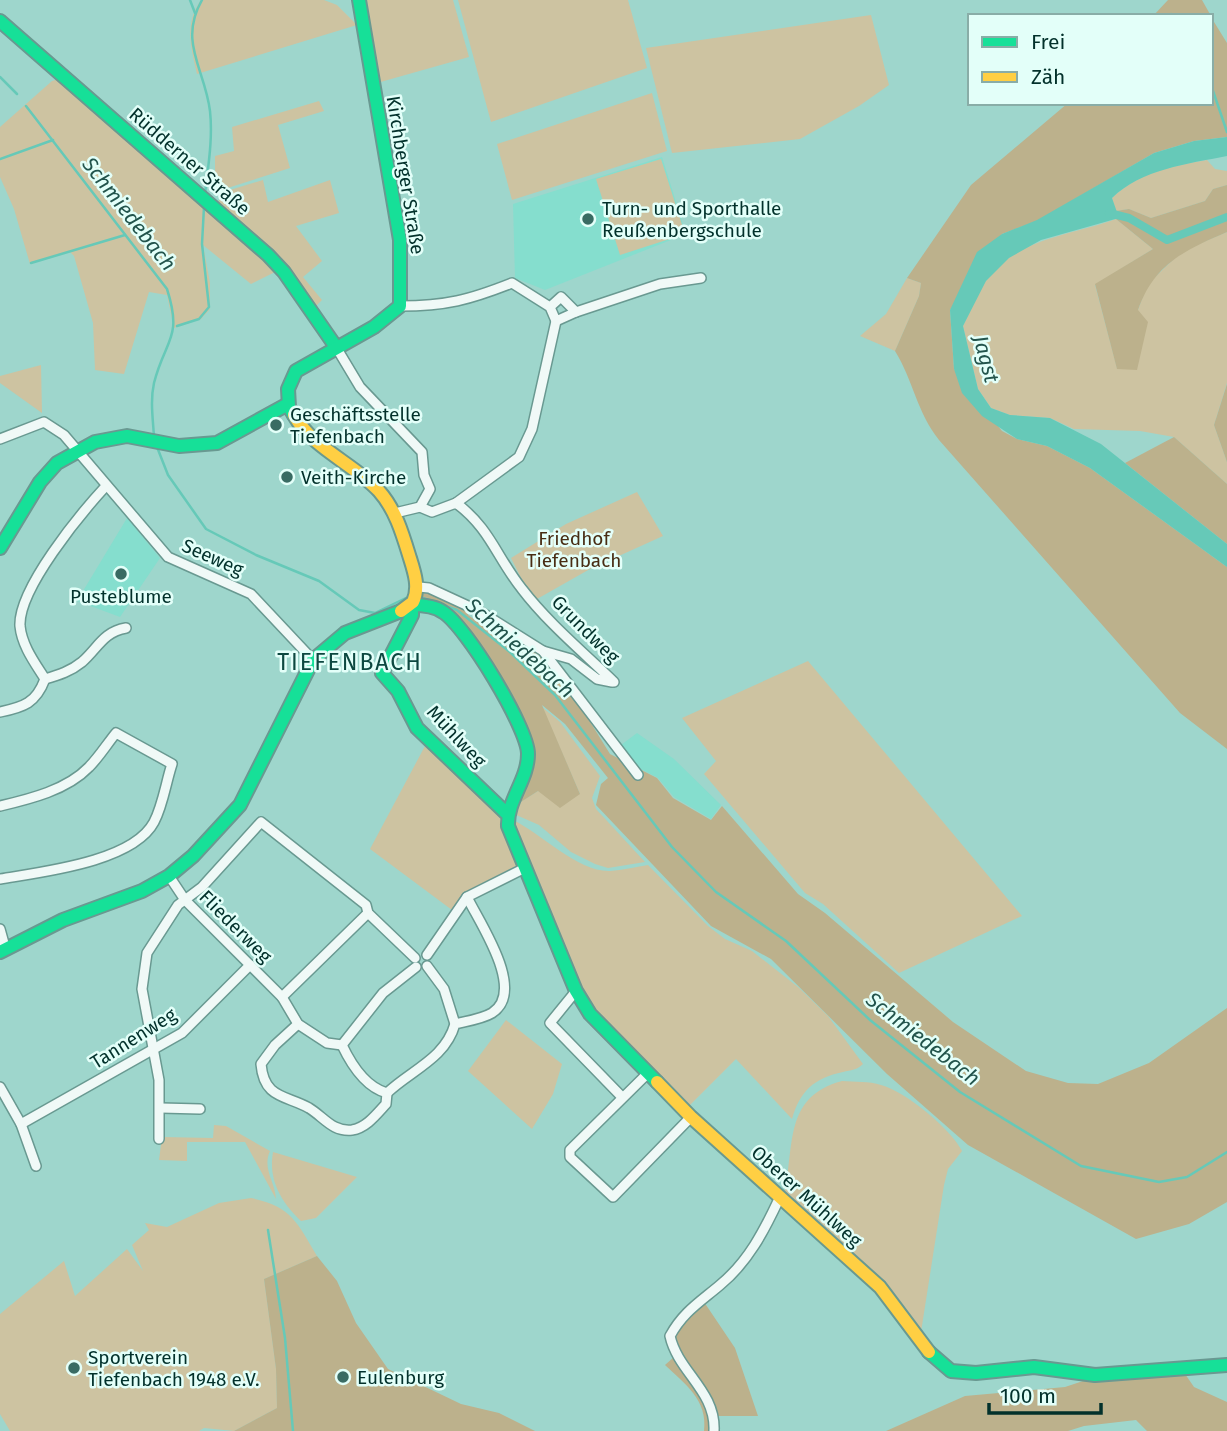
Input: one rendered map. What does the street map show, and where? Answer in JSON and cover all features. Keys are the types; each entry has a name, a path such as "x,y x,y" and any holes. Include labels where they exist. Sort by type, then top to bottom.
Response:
{"street":[{"name":"Kirchberger Straße","path":"359,0 400,240 400,306"},
{"name":"Rüdderner Straße","path":"0,21 268,255 284,272 336,347"},
{"path":"556,321 660,284 701,278"},
{"path":"395,513 420,507 432,512 456,503 490,481 519,457 532,429 556,321 550,307 512,283 467,301 437,306 400,306 374,327 296,371 287,382 288,404 297,422 314,440 379,490 395,513 416,596 444,612 467,639 525,738 526,771 506,813"},
{"path":"550,307 561,297 576,312"},
{"path":"336,347 360,387 422,452 424,475 430,489 420,507"},
{"path":"0,548 40,482 57,463 78,451 113,437 179,446 218,443 288,404"},
{"name":"Seeweg","path":"0,439 44,422 64,435 168,556 251,594 313,660"},
{"path":"0,712 28,706 40,694 45,679 22,638 22,610 65,531 106,486"},
{"name":"Grundweg","path":"456,503 486,532 520,588 614,682 597,679 571,659 543,651"},
{"path":"0,929 2,949 63,920 142,891 169,876 193,856 240,805 313,660 345,633 429,588 481,612 543,651 638,775"},
{"name":"Mühlweg","path":"416,596 412,615 382,673 398,691 417,728 506,813"},
{"path":"45,679 65,673 82,662 104,635 126,628"},
{"path":"0,806 28,799 72,781 89,768 116,733 172,764 154,822 141,836 101,857 0,879"},
{"name":"Oberer Mühlweg","path":"506,813 508,826 576,991 590,1014 647,1074 779,1199 880,1287 927,1350 951,1371 976,1373 1034,1367 1095,1375 1227,1365"},
{"path":"159,1139 159,1080 142,989 147,953 178,905 202,887 261,822 366,905 368,913 415,962 427,966 444,989 455,1024 447,1044 426,1065 411,1072 387,1093 386,1104 364,1126 354,1130 331,1125 309,1108 283,1100 262,1076 261,1064 275,1045 298,1024"},
{"path":"427,966 427,955 467,897 525,868"},
{"name":"Fliederweg","path":"169,876 185,900 282,997 298,1024 327,1043 342,1045"},
{"path":"455,1024 493,1012 499,1006 505,982 501,961 467,897"},
{"path":"282,997 368,913"},
{"path":"387,1093 379,1091 358,1072 342,1045 383,993 415,962 419,954 427,955"},
{"name":"Tannenweg","path":"22,1124 182,1033 250,965"},
{"path":"576,991 550,1023 622,1097"},
{"path":"647,1074 570,1150 570,1157 613,1198 691,1116"},
{"path":"0,1087 22,1124 36,1166"},
{"path":"161,1108 200,1109"},
{"path":"714,1431 714,1418 706,1395 674,1355 670,1336 689,1309 720,1285 746,1258 760,1239 779,1199"}],"shaded area":[{"path":"1168,0 1202,0 1210,14 1155,14"},
{"path":"1213,20 1227,43 1227,137 1194,141 1154,153 1037,221 1002,234 950,310 954,369 1002,431 1017,439 1047,446 1090,468 1227,567 1227,749 1180,713 939,440 925,419 895,351 919,296 921,283 907,278 971,185 1066,105 1213,105"},
{"path":"1227,137 1227,156 1166,169 1124,188 1112,198 1119,218 1041,240 1009,258 986,281 963,326 978,389 991,408 1010,415 1050,418 1101,444 1227,544 1227,567 1090,468 1047,446 1017,439 982,416 962,393 954,369 950,310 977,252 1002,234 1037,220 1154,153 1194,141"},
{"path":"662,157 686,234 545,290 515,278 513,204"},
{"path":"1227,185 1227,232 1185,252 1173,260 1153,281 1138,310 1148,322 1137,370 1117,369 1095,284 1153,249 1116,219 1119,217 1116,211 1129,209 1151,218 1205,201 1213,189"},
{"path":"1227,384 1227,462 1214,425"},
{"path":"1174,437 1227,484 1227,544 1125,463"},
{"name":"Pusteblume","path":"127,518 160,558 120,617 77,601"},
{"path":"424,591 446,597 469,610 468,615 511,646 539,653 576,699 610,754 657,778 673,798 711,820 722,806 798,894 825,913 953,1022 1026,1071 1068,1083 1098,1084 1149,1063 1227,1008 1227,1202 1189,1224 1136,1239 968,1145 887,1074 771,959 711,926 596,805 601,784 608,778 565,724 542,705 580,794 560,808 538,791 513,807 533,769 533,754 472,637 422,600"},
{"path":"637,733 674,759 721,805 711,819 674,797 658,778 635,766 617,748"},
{"path":"317,1256 337,1281 356,1323 388,1369 461,1404 499,1413 535,1431 234,1431 277,1408 276,1369 264,1279"},
{"path":"702,1299 735,1348 758,1416 716,1416 716,1431 704,1431 699,1402 665,1365 674,1357 677,1327"},
{"path":"1183,1371 1194,1387 1227,1402 1227,1431 1147,1431 1136,1420 1084,1426 1068,1431 886,1431 965,1396 1065,1387 1089,1379"}],"green space":[{"path":"201,0 324,0 337,5 357,25 197,74 190,36 192,18"},
{"path":"364,0 453,0 469,57 377,83"},
{"path":"458,0 628,0 647,68 491,122"},
{"path":"871,15 889,85 859,106 800,139 672,153 646,48"},
{"path":"59,79 277,271 251,284 203,245 210,283 210,309 201,319 174,328 167,295 149,292 124,374 95,370 93,323 74,256 70,252 30,264 14,209 0,177 0,127 52,81"},
{"path":"652,93 667,151 512,200 497,144"},
{"path":"319,101 324,111 278,125 290,168 215,192 215,156 234,151 232,127"},
{"path":"661,159 685,234 620,255 596,179"},
{"path":"1207,160 1215,169 1227,171 1227,185 1213,189 1205,201 1151,218 1129,209 1116,211 1112,198 1133,182 1168,168"},
{"path":"263,180 268,202 330,180 339,213 296,226 322,261 303,277 322,300 313,309 218,201 230,190"},
{"path":"1116,219 1153,249 1095,285 1117,368 1147,285 1182,251 1227,232 1227,383 1214,425 1227,462 1227,484 1174,437 1140,431 1074,429 1050,418 1010,415 991,408 978,389 963,326 985,282 1011,256 1027,247"},
{"path":"907,278 921,283 919,296 895,351 860,336 886,314"},
{"path":"41,365 42,413 0,383 0,376"},
{"name":"Friedhof Tiefenbach","path":"637,492 663,536 590,569 537,599 522,580 511,558 566,524"},
{"path":"808,661 1022,916 899,973 823,904 805,893 704,774 716,761 682,718"},
{"path":"542,707 560,722 600,776 592,798 596,809 645,862 608,868 595,864 571,852 539,825 514,814 513,807 538,791 580,794"},
{"path":"425,746 502,815 519,865 472,889 452,910 370,849"},
{"path":"513,820 573,859 598,870 610,871 648,865 708,926 725,939 752,951 798,987 828,1016 863,1064 856,1069 816,1082 804,1093 792,1119 736,1059 689,1106 620,1040 587,1002"},
{"path":"506,1020 562,1064 553,1094 532,1129 468,1071"},
{"path":"842,1081 876,1084 902,1095 938,1122 962,1151 948,1169 944,1185 921,1332 901,1304 823,1232 819,1224 784,1196 795,1125 801,1111 823,1088"},
{"path":"214,1125 226,1126 270,1151 267,1164 276,1199 245,1142 187,1142 187,1161 159,1160 162,1137 213,1138"},
{"path":"273,1152 357,1177 316,1218 301,1221 287,1206 274,1181"},
{"path":"251,1198 275,1206 292,1217 317,1256 264,1279 276,1369 277,1408 234,1431 204,1428 199,1431 10,1431 0,1414 0,1314 64,1261 75,1296 127,1249 143,1271 132,1245 149,1230 145,1223 167,1227 219,1203"}],"waterway":[{"path":"190,0 195,13"},
{"path":"202,0 192,29 195,56 211,121 205,194"},
{"name":"Schmiedebach","path":"0,77 17,94"},
{"path":"1213,91 1227,132"},
{"name":"Schmiedebach","path":"26,106 167,289 173,329 154,383 154,437"},
{"path":"0,159 53,140"},
{"path":"177,326 199,319 209,307 202,244 204,207"},
{"path":"1109,213 1129,218 1167,240 1227,217"},
{"path":"31,263 125,235"},
{"name":"Schmiedebach","path":"157,447 168,475 206,529 256,555 319,581 359,610 375,613 410,596"},
{"name":"Schmiedebach","path":"420,597 457,610 510,652 555,695 672,847 716,892 786,941 870,1020 960,1092 1081,1166 1159,1182 1187,1177 1227,1152"},
{"path":"268,1230 285,1338 293,1431"}],"traffic: fast":[{"path":"294,415 289,407 288,389 296,371 374,327 400,306 400,240 359,0"},
{"path":"0,21 268,255 284,272 336,347"},
{"path":"0,548 40,482 57,463 95,442 127,436 179,446 217,443 288,404"},
{"path":"506,813 417,728 398,691 382,673 412,615 412,605 436,608 453,621 480,656 507,701 518,723 528,754 525,773 511,807 508,826 576,991 590,1014 657,1082"},
{"path":"0,952 63,920 142,891 169,876 193,856 240,805 313,660 345,633 401,611"},
{"path":"929,1352 951,1371 976,1373 1034,1367 1095,1375 1227,1365"}],"traffic: slow":[{"path":"294,415 322,447 369,481 385,498 394,513 416,585 413,602 401,611"},
{"path":"657,1082 691,1117 880,1287 929,1352"}],"place":[{"name":"Turn- und Sporthalle Reußenbergschule","path":"588,219"},
{"name":"Geschäftsstelle Tiefenbach","path":"276,425"},
{"name":"Veith-Kirche","path":"287,477"},
{"name":"Pusteblume","path":"121,574"},
{"name":"Sportverein Tiefenbach 1948 e.V.","path":"74,1368"},
{"name":"Eulenburg","path":"343,1377"}],"district":[{"name":"TIEFENBACH","path":"350,662"}],"water label":[{"name":"Jagst","path":"986,359"}]}
